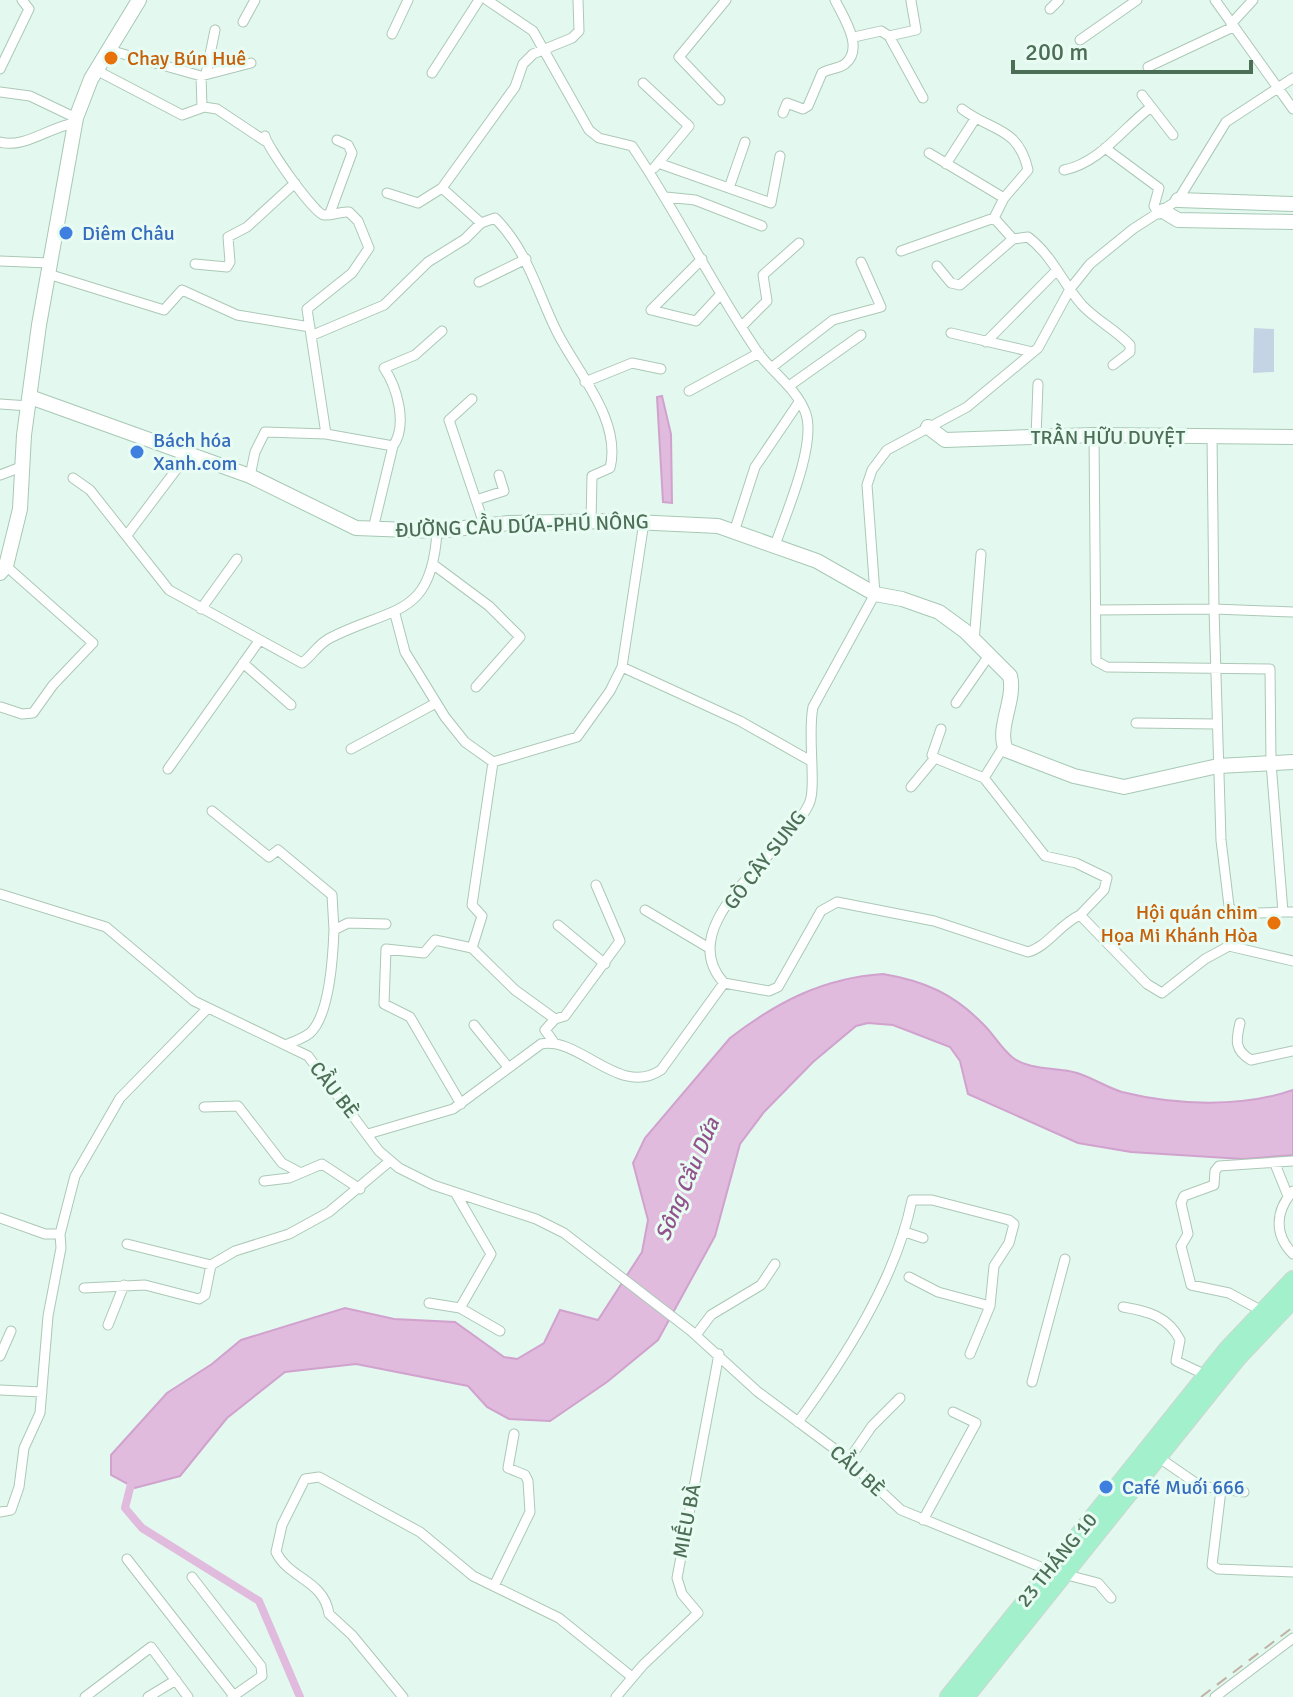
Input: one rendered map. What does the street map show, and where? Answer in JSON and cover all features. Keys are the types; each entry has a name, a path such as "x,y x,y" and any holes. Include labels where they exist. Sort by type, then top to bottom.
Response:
{"main road":[{"name":"23 THÁNG 10","path":"966,1697 1056,1572 1206,1375 1293,1279"},
{"name":"23 THÁNG 10","path":"948,1697 1158,1457 1238,1358 1293,1300"}],"street":[{"path":"0,69 29,9 22,0"},
{"path":"1,707 22,714 33,713 53,685 93,643 3,569 20,509 21,467 48,269 75,121 84,92 139,0"},
{"path":"243,22 255,0"},
{"path":"392,34 408,0"},
{"path":"432,73 479,0"},
{"path":"487,0 533,31 589,130 599,138 632,146 759,353 789,386 806,415 805,443 775,545"},
{"path":"387,193 418,203 442,188 515,87 523,64 579,31 578,0"},
{"path":"720,100 679,57 726,0"},
{"path":"783,113 787,103 803,109 808,106 822,73 847,62 854,37 835,0"},
{"path":"1050,9 1059,0"},
{"path":"1080,40 1137,0"},
{"path":"1215,0 1293,109"},
{"path":"1148,67 1232,26 1253,0"},
{"path":"889,36 916,30 911,1"},
{"path":"202,107 203,75 215,30"},
{"path":"854,37 881,31 889,36 923,98"},
{"path":"109,50 203,75 251,63"},
{"path":"96,70 182,115 202,107 225,113 265,138 311,207 324,215 344,211 353,215 366,235 368,253 352,273 309,305 326,434"},
{"path":"875,594 867,485 887,450 967,407 1032,352 1045,337 1070,289 1098,255 1178,200 1220,127 1293,78"},
{"path":"643,83 689,126 650,173"},
{"path":"0,92 30,96 75,121"},
{"path":"1142,95 1173,135"},
{"path":"1064,170 1077,168 1105,148 1151,107"},
{"path":"901,251 994,218 1004,198 1028,170 1025,155 1017,142 1002,129 975,119 962,109"},
{"path":"946,164 975,119"},
{"path":"0,142 22,143 55,126 75,121"},
{"path":"330,213 352,153 348,145 337,140"},
{"path":"729,188 745,142"},
{"path":"1105,148 1159,188 1154,206 1161,213 1178,220 1293,222"},
{"path":"929,153 1004,198"},
{"path":"658,163 771,203 780,156"},
{"path":"195,264 227,267 230,262 228,237 247,227 295,183"},
{"path":"442,188 481,223"},
{"path":"666,197 695,200 762,226"},
{"path":"1178,200 1293,204"},
{"path":"1226,203 1226,221"},
{"path":"0,261 48,269 164,310 182,290 237,315 311,331 384,305 428,262 465,239 481,223 490,218 497,220 526,259 557,333 600,407 611,444 610,468 592,476 591,521"},
{"path":"994,218 1013,239"},
{"path":"937,266 951,283 960,285 1013,239 1028,237 1042,248 1055,272 1083,307 1112,327 1130,345 1130,352 1113,365"},
{"path":"743,325 767,301 763,275 799,243"},
{"path":"479,282 526,259"},
{"path":"702,259 651,310 696,321 721,294"},
{"path":"771,368 833,320 881,307 861,262"},
{"path":"986,342 1055,272"},
{"path":"373,529 393,446 399,438 397,387 384,368 415,355 442,331"},
{"path":"951,333 1032,352"},
{"path":"789,386 861,335"},
{"path":"689,391 759,353"},
{"path":"585,382 632,363 661,369"},
{"path":"1036,437 1038,384"},
{"path":"472,399 449,420 484,524"},
{"path":"0,404 30,401"},
{"name":"ĐƯỜNG CẦU DỨA-PHÚ NÔNG","path":"30,401 250,476 345,525 437,531 484,524 644,522 718,526 775,545 817,561 875,594 902,599 939,612 974,642 1010,676 1012,685 1004,746"},
{"path":"734,532 755,467 799,402"},
{"name":"TRẦN HỮU DUYỆT","path":"928,427 945,440 1094,435 1293,437"},
{"path":"250,476 255,452 265,432 326,434 393,446"},
{"path":"1094,435 1096,661 1099,665 1214,667 1270,669 1271,763 1288,912 1235,914 1231,910 1221,840 1216,724 1214,667 1212,436"},
{"path":"127,535 188,454"},
{"path":"0,475 21,467"},
{"path":"476,500 504,491 499,475"},
{"path":"73,478 90,490 169,590 302,663 328,639 395,614 421,588 434,565 437,531"},
{"path":"493,762 577,737 622,667 644,522"},
{"path":"974,642 981,554"},
{"path":"201,609 237,559"},
{"path":"434,565 489,606 520,637 476,687"},
{"name":"GÒ CÂY SUNG","path":"709,948 713,930 728,905 750,875 790,832 810,803 809,727 813,707 875,594"},
{"path":"1096,610 1293,612"},
{"path":"395,614 405,652 436,703 465,742 493,762"},
{"path":"168,769 259,641"},
{"path":"956,703 988,657"},
{"path":"243,663 291,705"},
{"path":"622,667 740,721 809,760"},
{"path":"351,749 436,703"},
{"path":"1136,723 1216,724"},
{"path":"645,910 709,948 712,967 724,983 769,991 778,987 821,911 837,902 934,921 1028,952 1039,947 1066,921 1080,915 1104,890 1107,878 1076,863 1045,856 984,778 935,758 932,755 941,729"},
{"path":"984,778 1004,746 1017,756 1112,786 1154,781 1218,766 1293,762"},
{"path":"911,787 935,758"},
{"path":"472,948 482,916 472,905 493,762"},
{"path":"212,811 269,857 278,850 332,895 333,962 322,1012 308,1035 288,1044"},
{"path":"596,885 620,941 565,1016 555,1019 545,1030 553,1041 608,1071 650,1076 668,1062 724,983"},
{"name":"CẦU BÈ","path":"0,894 106,927 184,994 288,1044 313,1061 390,1161 417,1179 552,1227 619,1273 694,1333 758,1392 848,1461 901,1510 1056,1572 1098,1583 1111,1598"},
{"path":"1080,915 1159,993 1166,992 1205,959 1229,946 1293,961"},
{"path":"334,930 348,923 386,924"},
{"path":"558,925 605,964"},
{"path":"461,1104 410,1017 384,1004 386,949 424,953 435,940 472,948 515,990 555,1019"},
{"path":"0,1512 11,1510 17,1497 24,1448 40,1413 50,1305 61,1248 60,1234 75,1176 120,1098 208,1008"},
{"path":"1240,1023 1236,1042 1240,1054 1251,1060 1293,1051"},
{"path":"474,1025 508,1067"},
{"path":"368,1134 442,1114 461,1104 541,1044 553,1041"},
{"path":"204,1107 238,1106 282,1163 301,1173"},
{"path":"127,1244 211,1265 235,1251 301,1228 360,1189 390,1161"},
{"path":"1262,1311 1229,1293 1191,1285 1181,1246 1188,1234 1181,1203 1184,1196 1212,1186 1219,1166 1293,1161"},
{"path":"264,1181 301,1173 322,1164 360,1189"},
{"path":"1275,1164 1291,1193 1278,1234 1293,1254"},
{"path":"456,1194 491,1254 460,1308"},
{"path":"798,1422 864,1324 905,1232 912,1200 932,1200 1009,1220 1014,1224 1009,1243 994,1266 990,1306 970,1354"},
{"path":"0,1218 45,1234 60,1234"},
{"path":"905,1232 923,1238"},
{"path":"1032,1382 1065,1259"},
{"path":"694,1333 711,1315 761,1285 775,1264"},
{"path":"84,1288 145,1285 199,1299 205,1295 211,1265"},
{"path":"909,1277 938,1292 990,1306"},
{"path":"108,1325 124,1285"},
{"path":"429,1303 460,1308 500,1331"},
{"path":"1123,1307 1151,1312 1163,1319 1180,1340 1176,1361 1206,1375"},
{"path":"0,1356 11,1331"},
{"name":"MIẾU BÀ","path":"616,1697 632,1677 698,1613 682,1594 677,1578 719,1354"},
{"path":"0,1390 42,1392"},
{"path":"848,1461 872,1426 900,1398"},
{"path":"923,1520 976,1423 953,1412"},
{"path":"494,1586 530,1512 528,1481 525,1475 508,1468 514,1434"},
{"path":"1158,1457 1193,1483 1244,1492"},
{"path":"403,1697 352,1635 329,1614 327,1602 313,1583 280,1560 276,1540 298,1488 305,1479 319,1477 420,1532 460,1568 559,1618 632,1677"},
{"path":"1221,1490 1212,1565 1218,1569 1293,1572"},
{"path":"127,1559 233,1696 257,1682 262,1676 261,1666 192,1577"},
{"path":"1215,1697 1293,1638"},
{"path":"85,1697 151,1647 188,1697"},
{"path":"148,1697 176,1680"}],"shaded area":[{"path":"1254,328 1274,329 1274,372 1253,373"}],"water":[{"path":"662,396 671,434 672,503 663,502 657,397"},
{"name":"Sông Cầu Dứa","path":"883,974 926,985 950,997 973,1014 1019,1061 1035,1067 1077,1073 1122,1092 1163,1100 1208,1103 1252,1100 1293,1090 1293,1155 1243,1159 1131,1152 1078,1143 968,1094 960,1061 950,1047 893,1025 868,1023 856,1026 813,1062 764,1112 740,1144 715,1236 658,1340 607,1382 550,1421 509,1419 487,1407 468,1386 356,1364 285,1372 227,1418 180,1476 135,1488 111,1475 111,1455 167,1393 212,1364 241,1340 345,1308 394,1319 455,1322 504,1357 517,1359 544,1343 560,1310 598,1320 642,1252 648,1220 633,1163 645,1138 730,1038 765,1013 821,987 861,976"}],"waterway":[{"path":"133,1476 125,1508 142,1528 259,1601 300,1697"}],"railway":[{"path":"1201,1697 1293,1627"}],"place":[{"name":"Chay Bún Huê","path":"111,58"},
{"name":"Diêm Châu","path":"66,233"},
{"name":"Bách hóa Xanh.com","path":"137,452"},
{"name":"Hội quán chim Họa Mi Khánh Hòa","path":"1274,923"},
{"name":"Café Muối 666","path":"1106,1487"}]}
